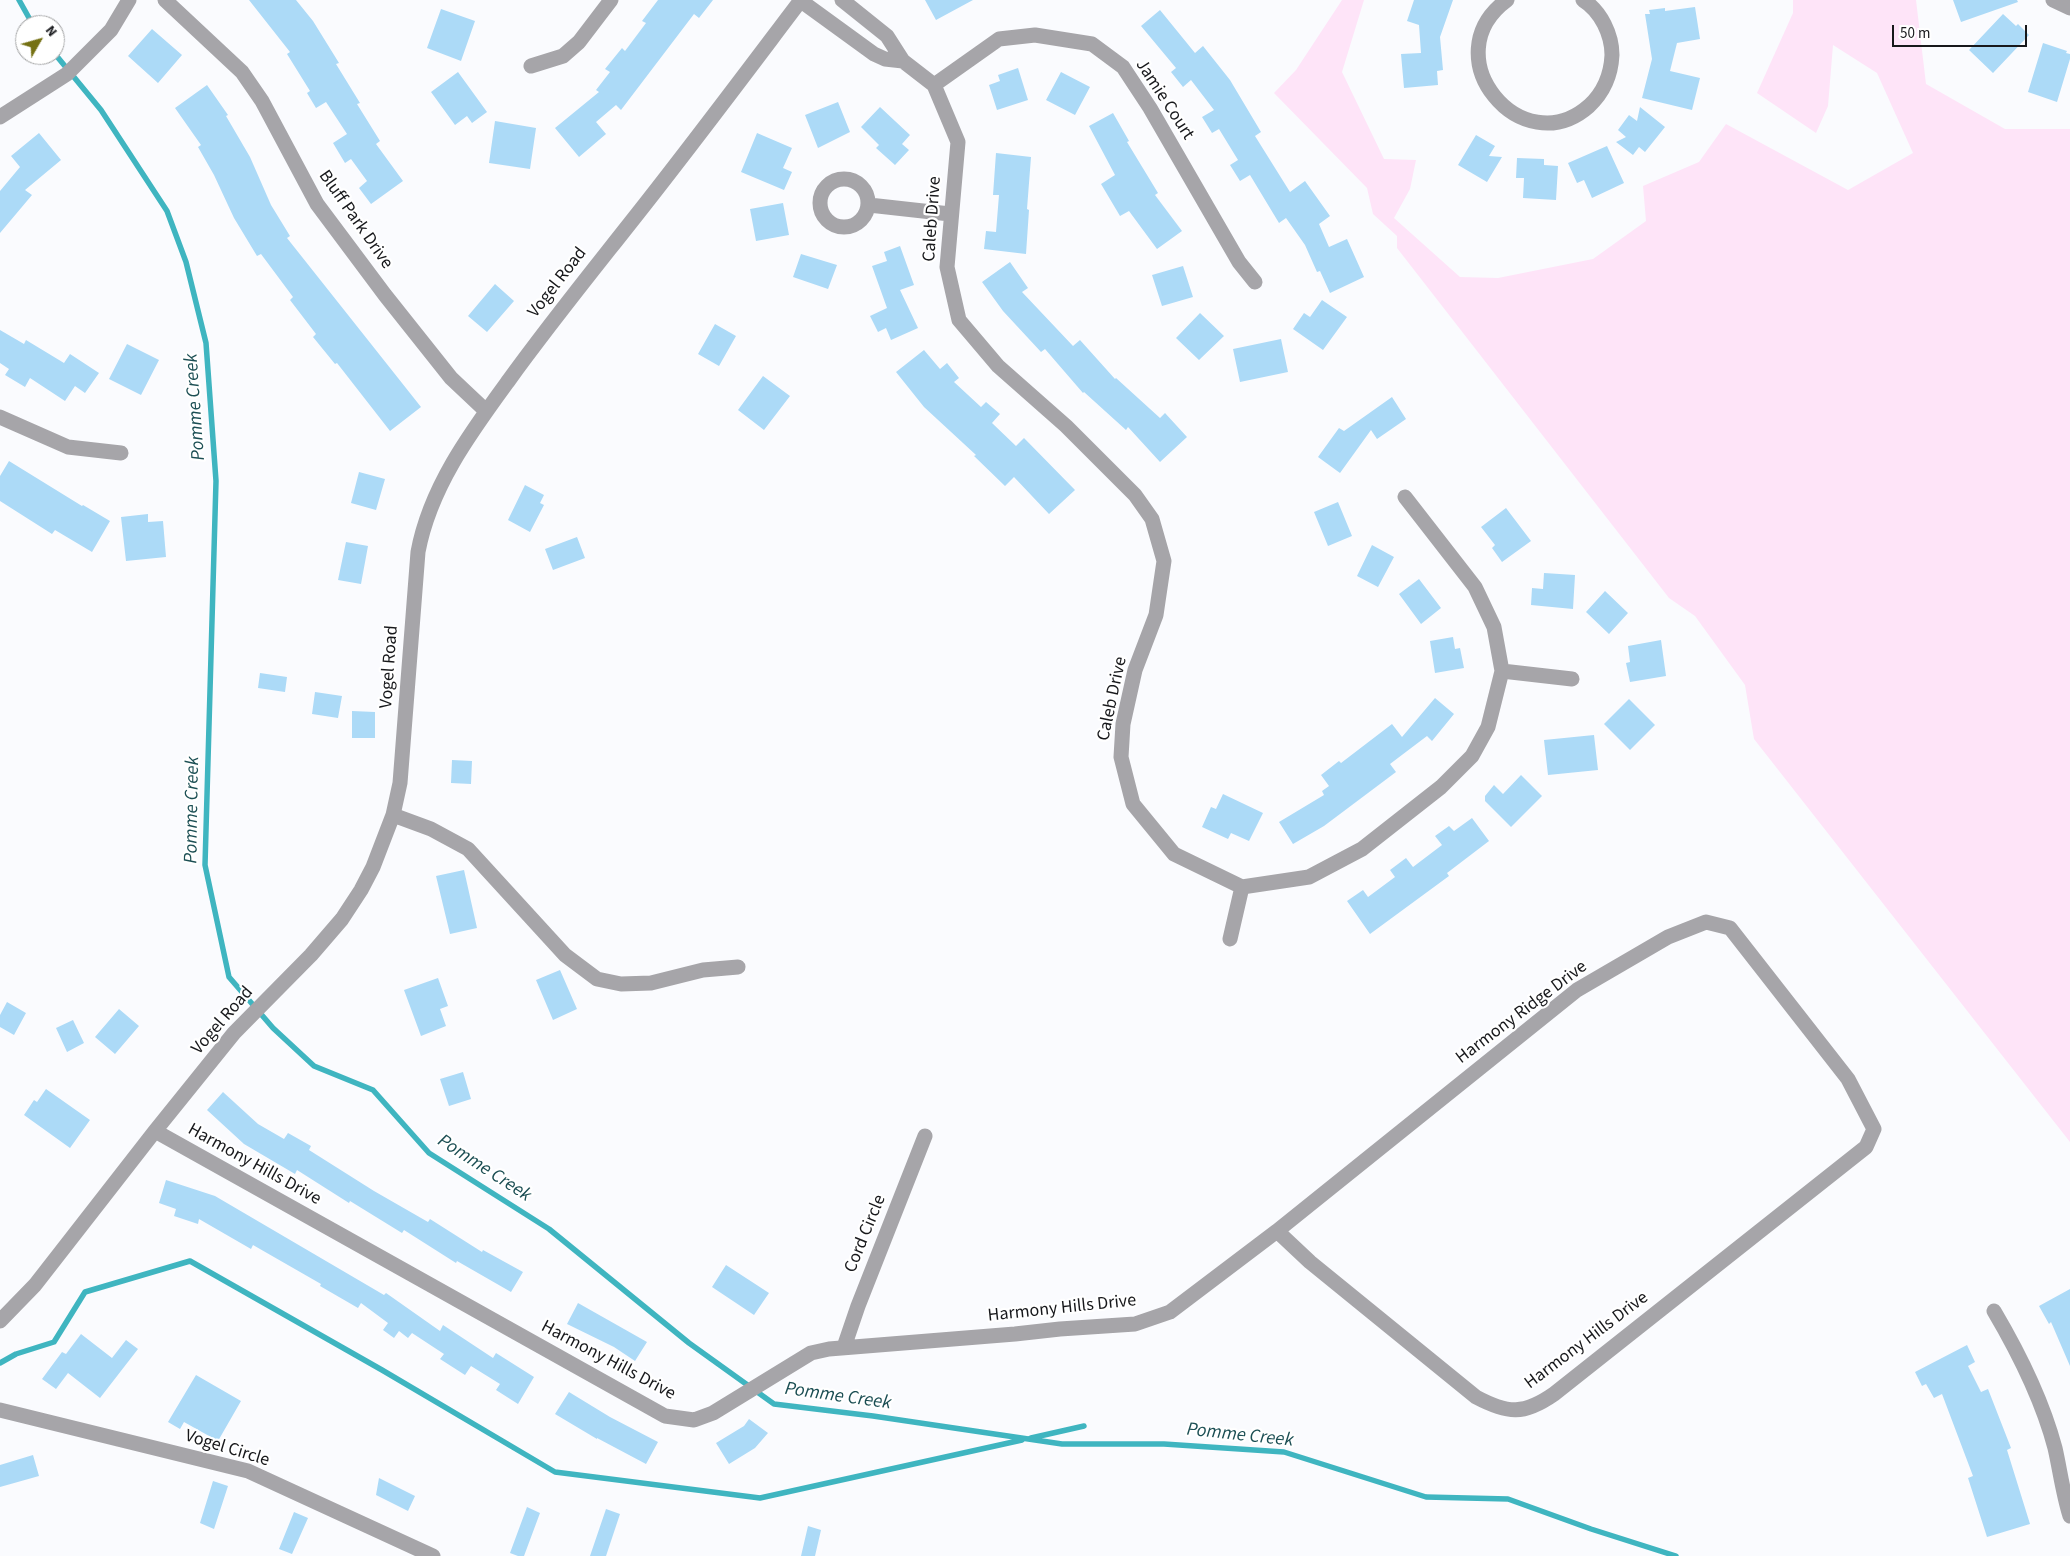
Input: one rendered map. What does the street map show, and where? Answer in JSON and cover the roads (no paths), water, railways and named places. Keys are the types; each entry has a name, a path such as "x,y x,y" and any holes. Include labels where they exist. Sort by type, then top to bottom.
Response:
{"street":[{"path":"0,117 67,74 111,30 129,0"},
{"name":"Bluff Park Drive","path":"165,0 242,72 262,101 317,204 385,295 451,378 486,411"},
{"path":"531,66 563,56 579,42 610,0"},
{"name":"Vogel Road","path":"0,1321 36,1285 154,1131 234,1033 311,955 342,919 362,890 393,815 400,783 418,552 423,526 438,487 486,411 544,331 681,160 801,0"},
{"name":"Caleb Drive","path":"801,0 874,54 885,59 903,61"},
{"name":"Caleb Drive","path":"842,0 887,36 903,61 934,85 958,142 950,214 947,267 958,320 998,366 1066,426 1135,495 1152,519 1164,561 1156,615 1135,670 1123,724 1120,757 1133,804 1174,854 1242,887"},
{"path":"1507,0 1498,7 1486,22 1481,34 1478,59 1482,78 1492,96 1506,110 1516,116 1538,122 1554,122 1579,113 1595,100 1606,84 1611,66 1612,49 1608,32 1599,16 1583,0"},
{"path":"2053,0 2070,8"},
{"name":"Jamie Court","path":"934,85 999,39 1035,35 1092,44 1123,67 1150,108 1240,262 1255,282"},
{"path":"869,205 950,214"},
{"path":"0,417 68,447 121,453"},
{"path":"1230,939 1242,887 1309,877 1362,849 1441,787 1472,756 1488,727 1502,671 1494,627 1475,587 1405,497"},
{"path":"1502,671 1572,679"},
{"path":"393,815 431,829 468,850 565,955 597,979 621,984 651,983 703,970 738,967"},
{"name":"Harmony Ridge Drive","path":"1277,1231 1577,990 1668,937 1706,922 1730,928 1848,1079 1874,1129"},
{"name":"Harmony Hills Drive","path":"154,1131 665,1416 694,1420 713,1413 811,1353 844,1347 1135,1324 1170,1312 1277,1231 1310,1262 1476,1397 1493,1406 1512,1411 1531,1407 1554,1394 1866,1147 1874,1129"},
{"name":"Cord Circle","path":"844,1347 858,1306 926,1136"},
{"path":"1994,1311 2017,1350 2037,1392 2055,1447 2070,1516"},
{"name":"Vogel Circle","path":"0,1410 248,1471 433,1556"}],"waterway":[{"name":"Pomme Creek","path":"19,0 27,15"},
{"name":"Pomme Creek","path":"64,65 101,110 167,211 186,262 206,343 216,481 205,865 229,977 273,1028 314,1066 373,1090 429,1153 549,1229 689,1343 774,1404 873,1416 1062,1444 1164,1444 1284,1452 1426,1497 1508,1499 1591,1529 1676,1556"},
{"path":"0,1363 16,1354 54,1342 85,1292 190,1261 382,1370 555,1472 760,1498 1022,1440"},
{"path":"1031,1438 1084,1426"}]}
